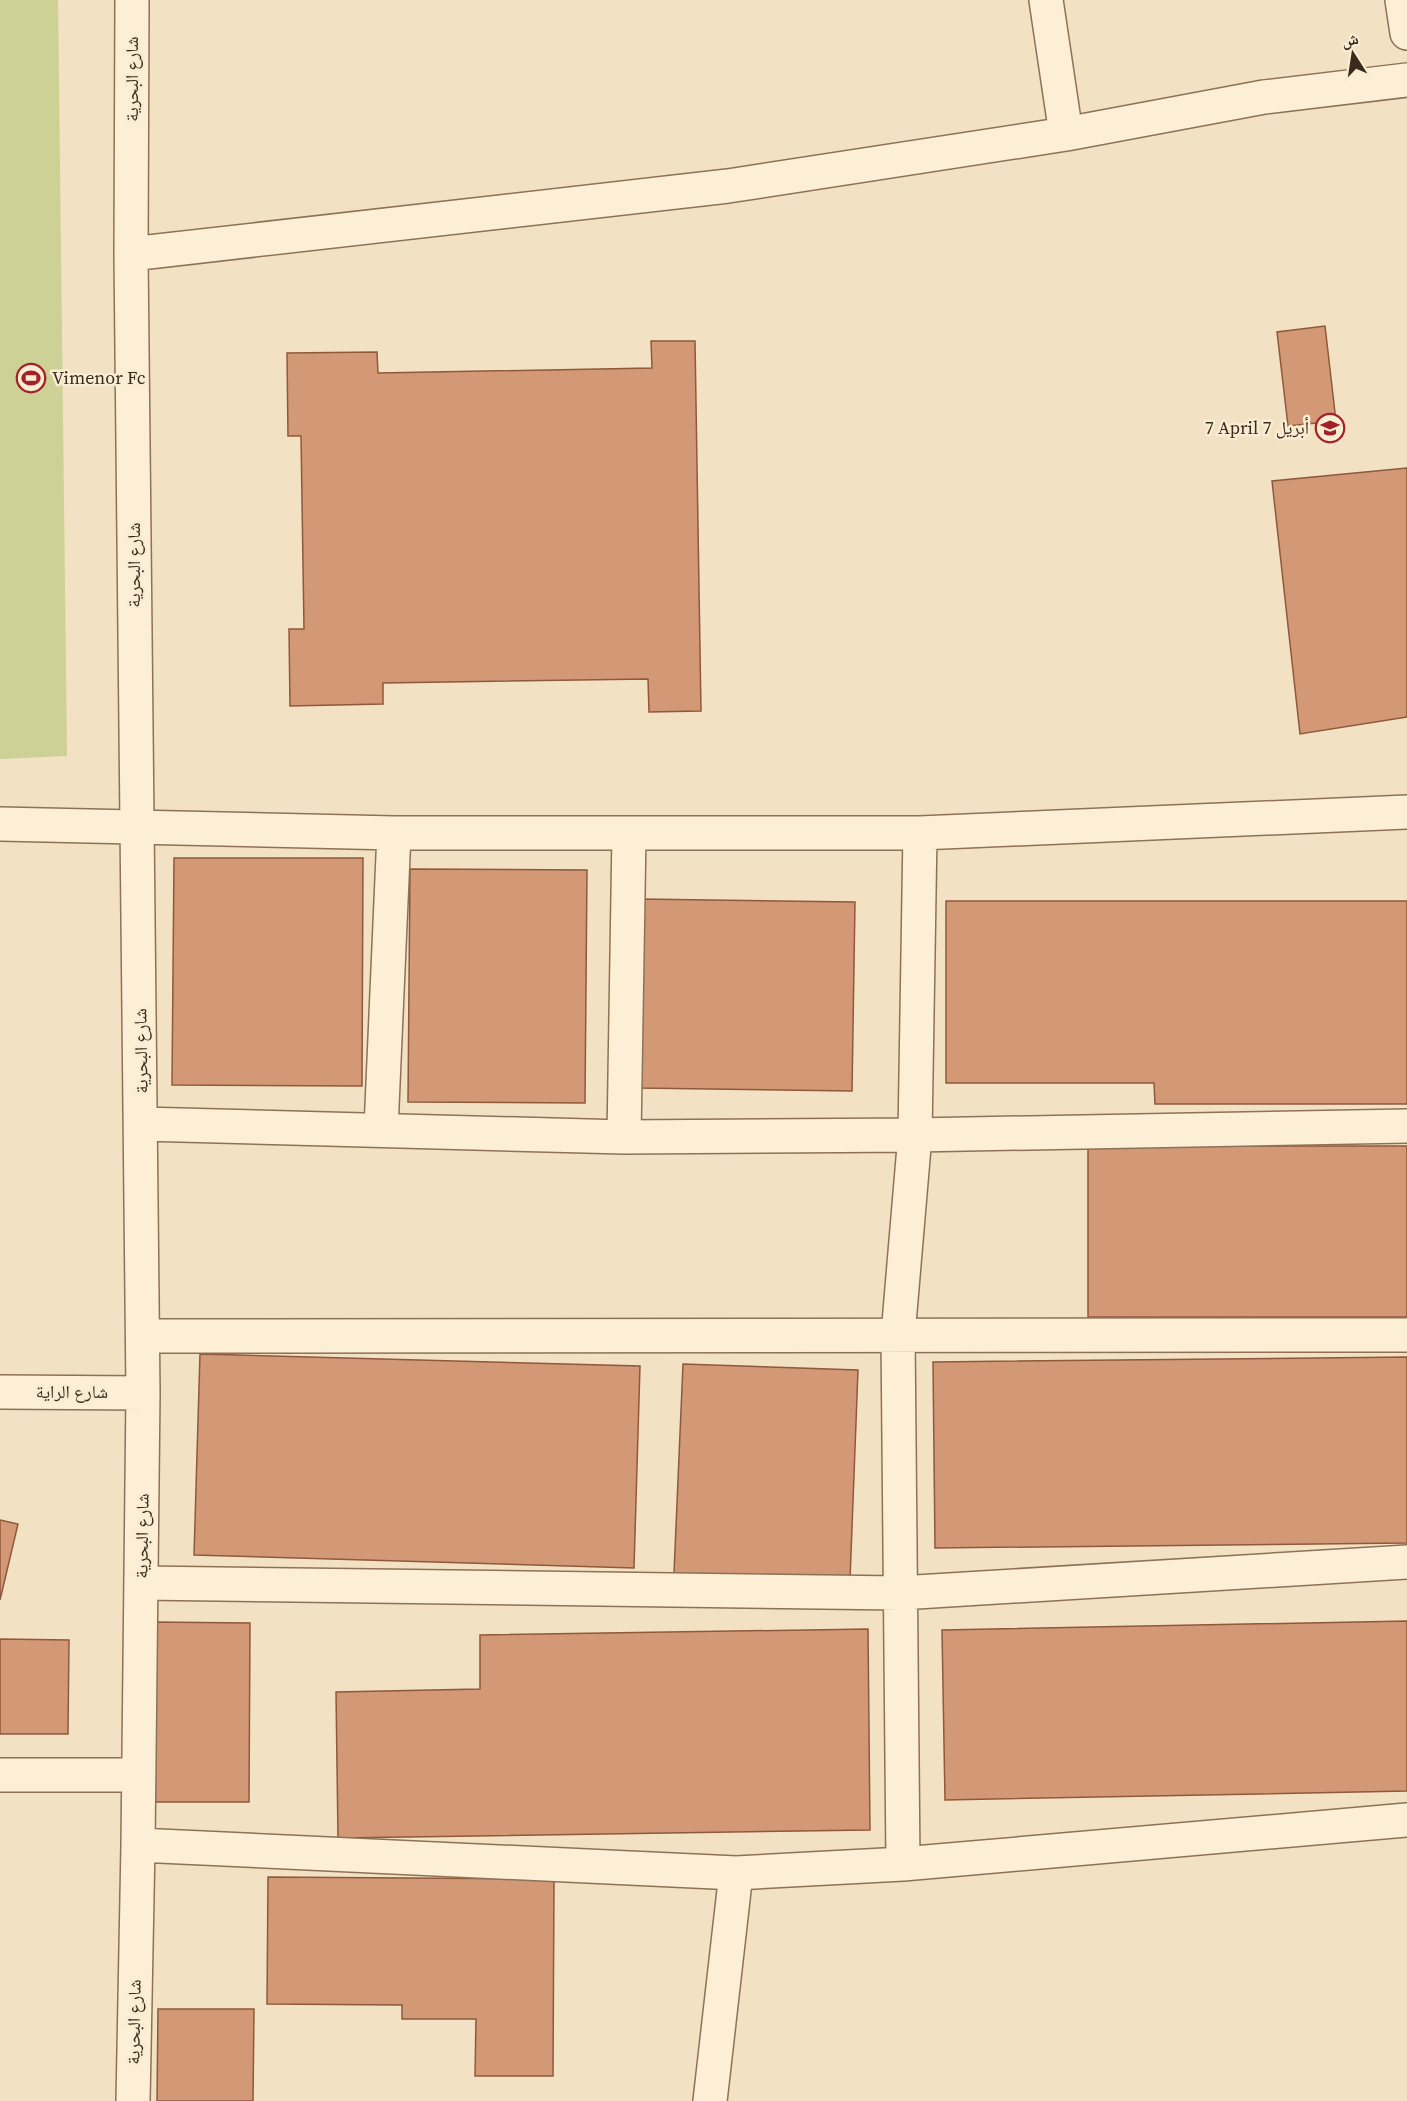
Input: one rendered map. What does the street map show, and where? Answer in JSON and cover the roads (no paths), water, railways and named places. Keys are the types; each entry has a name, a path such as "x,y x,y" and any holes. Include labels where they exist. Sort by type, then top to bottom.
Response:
{"street":[{"name":"شارع البحرية","path":"132,0 131,254 143,1336 138,1845 132,2101"},
{"path":"1046,0 1066,134"},
{"path":"1402,0 1407,33"},
{"path":"131,254 728,186 1066,134 1264,97 1407,80"},
{"path":"0,824 394,833 920,833 1407,812"},
{"path":"381,1129 394,833"},
{"path":"624,1137 629,833"},
{"path":"903,1864 898,1335 915,1135 920,833"},
{"path":"142,1124 624,1137 915,1135 1407,1126"},
{"path":"143,1336 1407,1335"},
{"name":"شارع الراية","path":"0,1392 143,1393"},
{"path":"141,1583 900,1593 1407,1562"},
{"path":"0,1775 139,1775"},
{"path":"138,1845 736,1873 903,1864 1407,1820"},
{"path":"710,2101 736,1873"}],"place":[{"name":"Vimenor Fc","path":"31,378"},
{"name":"7 April 7 أبريل","path":"1330,428"}]}
